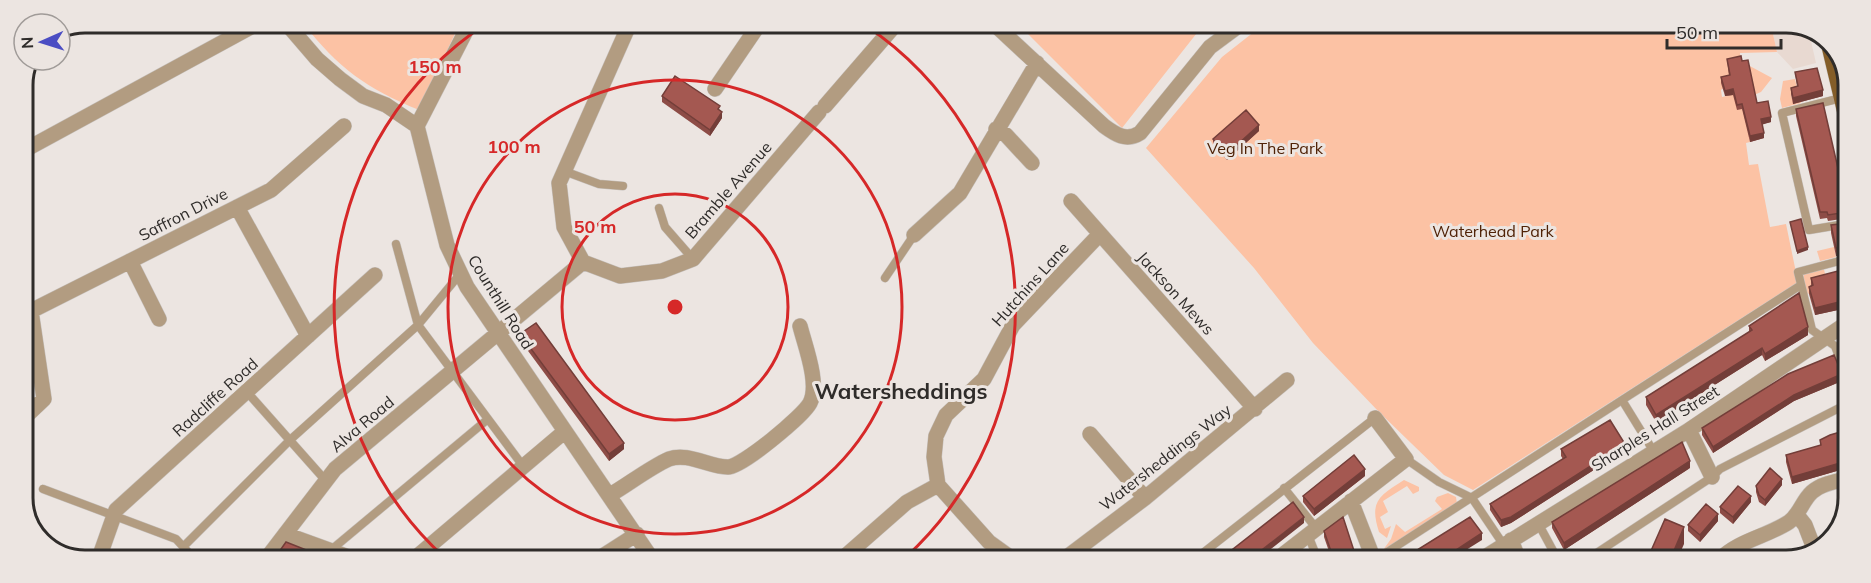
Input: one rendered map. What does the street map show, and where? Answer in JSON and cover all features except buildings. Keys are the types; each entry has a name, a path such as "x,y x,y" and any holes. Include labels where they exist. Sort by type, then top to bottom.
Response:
{"main road":[{"path":"1832,61 1838,85"}],"street":[{"path":"33,146 240,33"},
{"path":"295,33 317,59 340,79 363,96 386,105 417,126 465,33"},
{"path":"583,262 564,227 558,183 626,33"},
{"path":"715,89 753,33"},
{"name":"Bramble Avenue","path":"583,262 620,276 662,271 693,259 888,33"},
{"path":"1004,33 1104,126 1122,137 1135,137 1210,47 1229,33"},
{"path":"914,235 960,193 1037,63"},
{"name":"Saffron Drive","path":"33,307 271,190 345,126"},
{"name":"Counthill Road","path":"417,126 447,245 460,274 564,432 647,550"},
{"path":"996,129 1006,135 1032,163"},
{"name":"Jackson Mews","path":"1071,201 1255,409"},
{"path":"237,207 308,336"},
{"name":"Hutchins Lane","path":"938,485 934,457 936,436 946,415 984,379 1013,325 1099,235"},
{"path":"130,261 159,319"},
{"name":"Alva Road","path":"273,550 335,469 583,262"},
{"name":"Radcliffe Road","path":"102,550 114,514 375,275"},
{"path":"610,495 671,458 689,458 710,465 728,467 737,466 753,457 810,403 814,380 800,326"},
{"name":"Sharples Hall Street","path":"1495,550 1689,430 1838,329"},
{"path":"33,341 44,399 33,409"},
{"name":"Watersheddings Way","path":"1076,550 1145,498 1255,409 1287,380"},
{"path":"1288,550 1406,459 1375,418"},
{"path":"1689,430 1712,477"},
{"path":"425,550 564,432"},
{"path":"1090,434 1145,498"},
{"path":"1732,550 1788,522 1797,515 1811,493 1823,485 1838,481"},
{"path":"852,550 907,502 938,485 989,542 1000,550"},
{"path":"1351,501 1371,550"},
{"path":"1797,515 1805,525 1812,543"},
{"path":"285,534 331,550"},
{"path":"612,550 637,534"},
{"path":"1507,542 1512,550"}],"lane":[{"path":"1838,99 1782,113 1809,230 1838,226"},
{"path":"564,171 599,184 623,186"},
{"path":"659,208 665,227 693,259"},
{"path":"885,278 914,235"},
{"path":"396,244 417,325 523,466"},
{"path":"1838,262 1798,272 1812,330 1835,346 1838,354"},
{"path":"183,547 290,441 417,325 460,274"},
{"path":"1391,550 1801,285"},
{"path":"247,392 326,481"},
{"path":"1622,400 1654,452"},
{"path":"1601,550 1712,477 1720,469 1838,409"},
{"path":"1206,550 1375,418"},
{"path":"331,550 488,419"},
{"path":"1406,459 1439,482 1472,498 1507,542"},
{"path":"1284,488 1312,531 1316,550"},
{"path":"43,489 177,539 186,550"},
{"path":"1538,523 1553,550"}],"shaded area":[{"path":"1786,33 1800,35 1811,40 1816,63 1793,69 1777,52 1773,34 1721,34"}],"green space":[{"path":"311,33 455,33 419,110 368,85 341,65"},
{"path":"1027,33 1197,33 1122,128"},
{"name":"Waterhead Park","path":"1253,33 1773,34 1777,52 1740,53 1735,74 1721,90 1722,97 1738,93 1748,108 1750,142 1746,143 1749,165 1758,164 1770,227 1786,224 1798,282 1473,490 1444,475 1313,343 1254,268 1146,148 1222,57"},
{"path":"1748,65 1772,78 1761,92 1754,95"},
{"path":"1795,79 1798,92 1791,94 1792,99 1800,97 1801,103 1782,108 1780,99 1783,81"},
{"path":"1834,247 1836,257 1820,261 1817,251"},
{"path":"1824,269 1828,289 1807,294 1803,274"},
{"path":"1404,480 1419,487 1419,491 1413,494 1407,486 1383,501 1388,512 1380,517 1385,529 1391,526 1387,538 1379,532 1376,522 1376,506 1382,495"},
{"path":"1448,493 1456,497 1457,504 1383,550 1391,539 1396,524 1405,532 1442,509 1435,501 1437,497"}],"district":[{"name":"Watersheddings","path":"901,391"}],"park label":[{"name":"Veg In The Park","path":"1265,148"}]}
